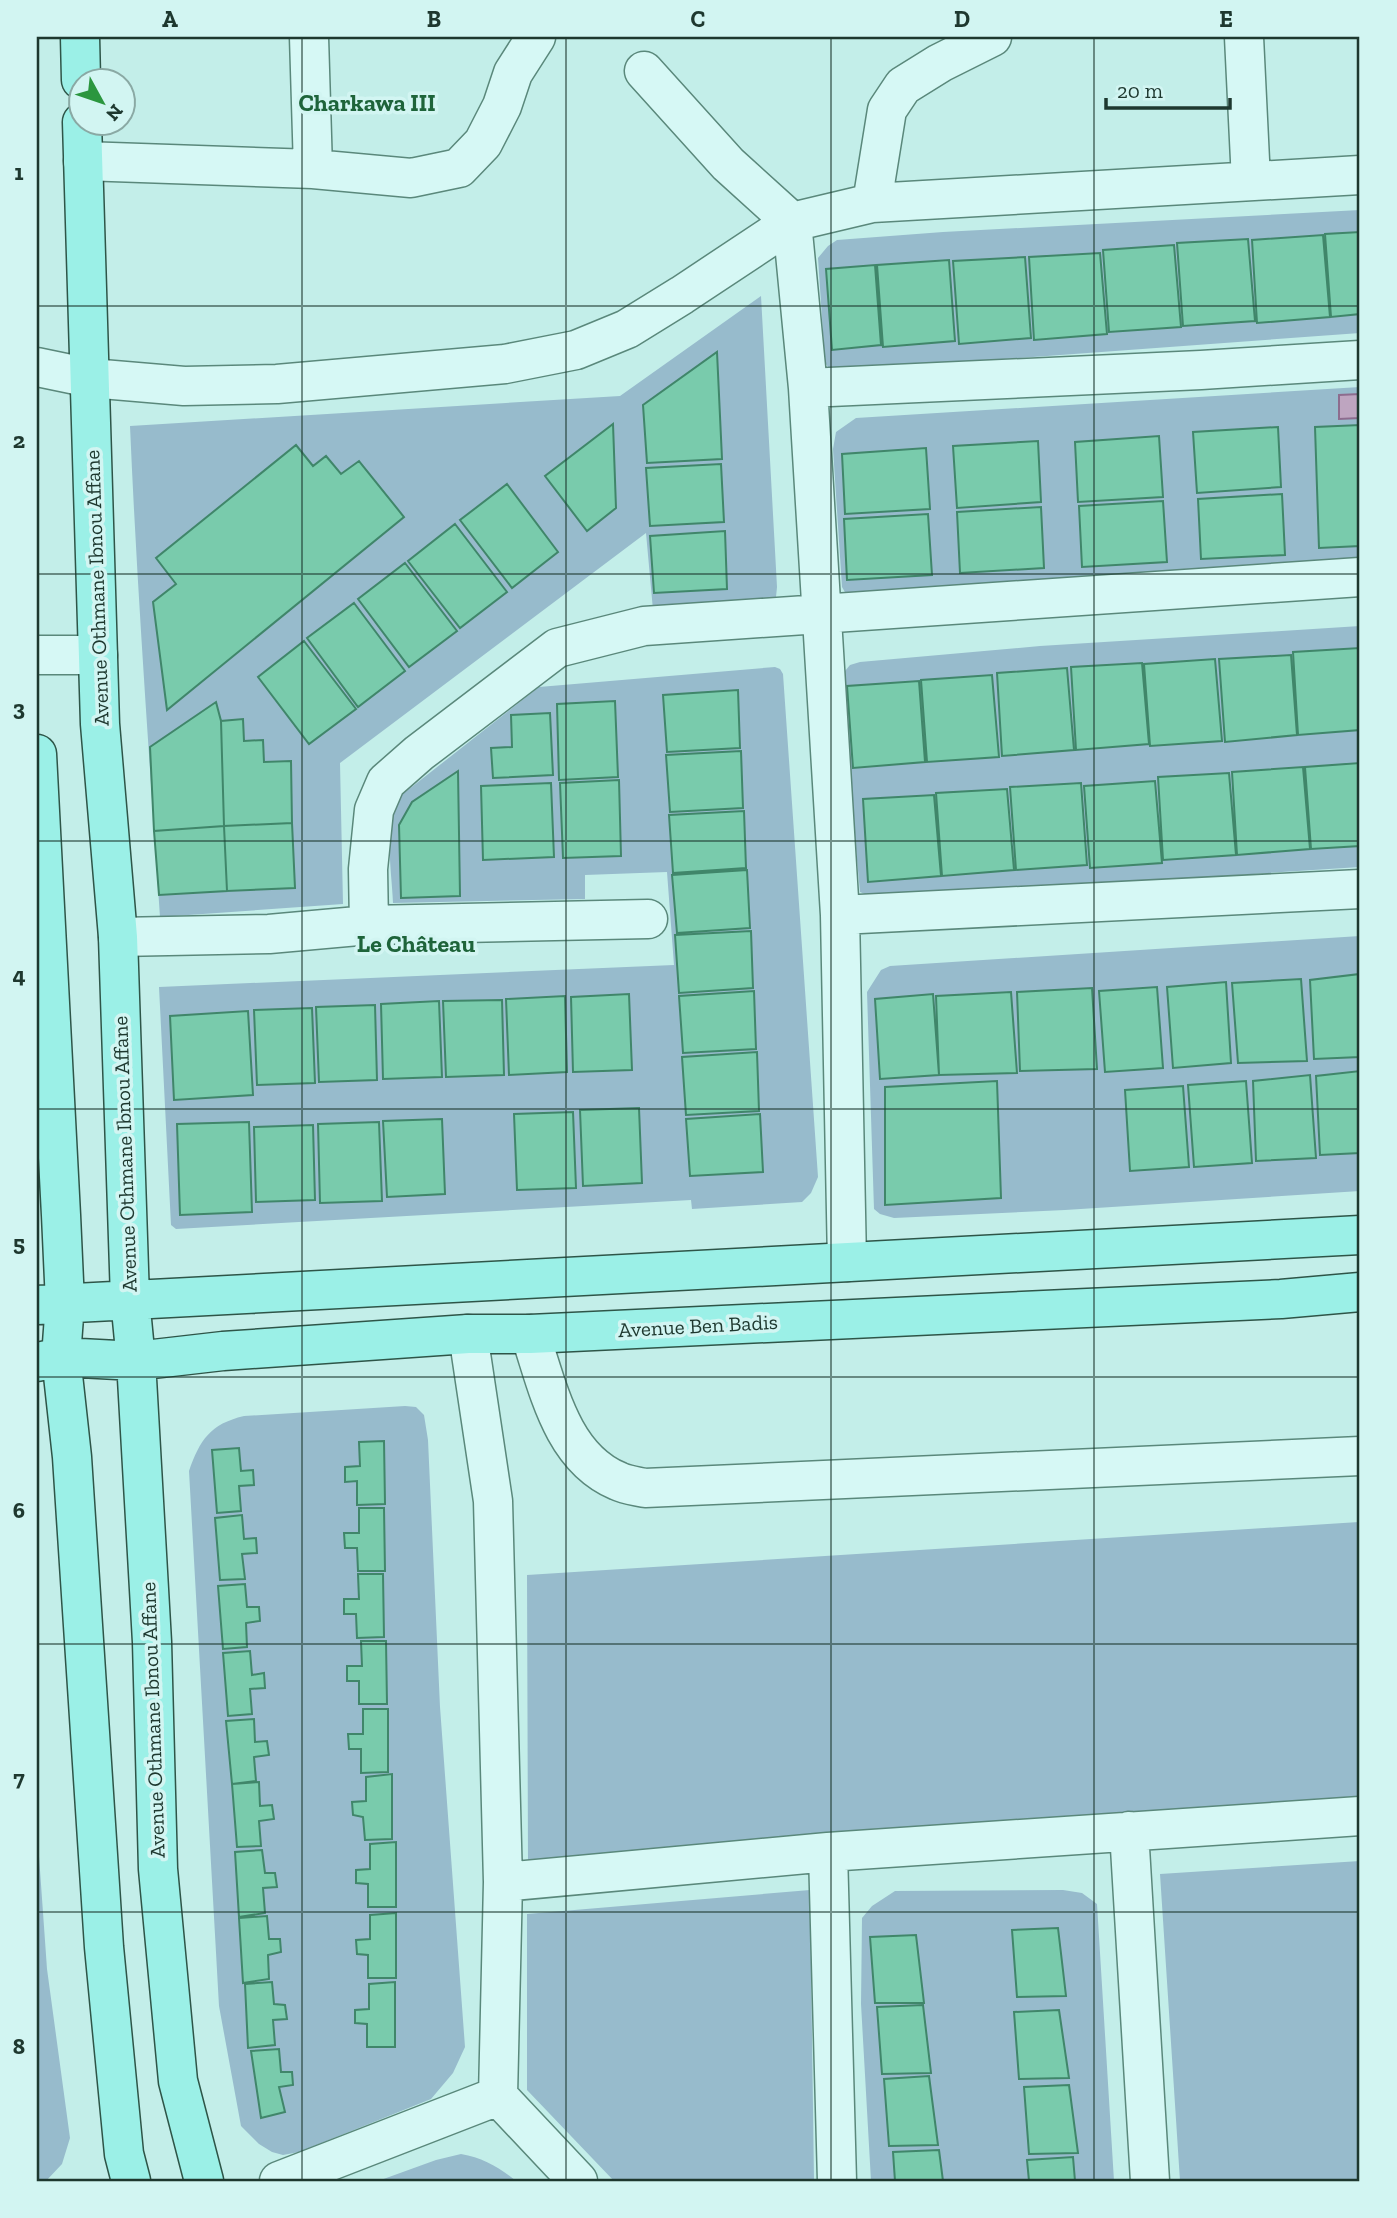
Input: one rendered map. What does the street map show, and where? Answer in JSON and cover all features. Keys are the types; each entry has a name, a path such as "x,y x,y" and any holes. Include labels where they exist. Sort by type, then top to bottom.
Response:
{"main road":[{"path":"80,37 81,66"},
{"name":"Avenue Othmane Ibnou Affane","path":"82,136 100,724 118,937 130,1300 152,1642 158,1869 178,2081 204,2181"},
{"path":"37,754 51,1304 49,1359 72,1457 104,1947 124,2154 131,2181"},
{"path":"51,1304 1360,1235"},
{"name":"Avenue Ben Badis","path":"49,1359 136,1361 223,1350 468,1334 530,1334 1282,1299 1360,1292"}],"street":[{"path":"309,37 313,169"},
{"path":"83,161 313,169 411,178 459,167 483,143 502,106 513,73 536,37"},
{"path":"872,203 887,110 904,86 940,63 992,37"},
{"path":"1244,37 1251,181"},
{"path":"644,71 729,164 792,222 808,388 841,915 847,1262"},
{"path":"37,367 90,378 184,386 276,384 505,364 576,350 627,329 792,222 872,203 1360,175"},
{"path":"808,388 1188,371 1360,360"},
{"path":"369,925 368,869 373,810 386,782 419,753 557,648 643,626 1360,577"},
{"path":"37,655 98,654"},
{"path":"841,915 1360,889"},
{"path":"118,937 269,934 369,925 648,919"},
{"path":"468,1334 494,1502 503,1882 498,2096 578,2181"},
{"path":"530,1334 562,1427 591,1464 619,1481 645,1488 1360,1456"},
{"path":"503,1882 828,1852 1360,1816"},
{"path":"1129,1831 1150,2181"},
{"path":"828,1852 837,2181"},
{"path":"279,2181 498,2096"}],"shaded area":[{"path":"1360,210 1360,333 842,371 829,368 825,363 818,258 837,240"},
{"path":"761,296 777,587 776,597 771,603 653,610 646,533 340,763 343,904 160,917 130,426 620,396"},
{"path":"1360,387 1360,566 846,594 842,587 833,449 836,432 856,418"},
{"path":"1360,394 1360,418 1339,419 1339,395"},
{"path":"1360,626 1360,867 885,898 860,892 840,677 850,665 1040,646"},
{"path":"775,667 783,674 818,1177 811,1193 802,1202 692,1209 691,1200 176,1229 171,1225 159,987 674,965 667,872 585,875 585,899 393,903 390,834 394,808 399,797 539,687"},
{"path":"1360,936 1360,1191 894,1218 874,1209 867,992 881,970 890,966"},
{"path":"416,1407 424,1415 428,1440 440,1707 465,2047 453,2073 431,2099 299,2152 283,2155 259,2144 241,2126 219,2006 189,1471 202,1442 215,1429 232,1419"},
{"path":"1359,1522 1360,1796 528,1860 527,1575"},
{"path":"37,1828 47,1969 70,2138 62,2164 46,2181 37,2181"},
{"path":"1360,1861 1360,2181 1180,2181 1160,1874"},
{"path":"810,1890 814,2181 614,2181 527,2090 527,1914"},
{"path":"1063,1890 1082,1893 1097,1904 1114,2181 871,2181 861,2004 862,1918 872,1906 895,1891"},
{"path":"461,2154 490,2164 516,2181 378,2181 436,2160"}],"building":[{"path":"1360,232 1360,314 1331,317 1325,234"},
{"path":"1323,235 1330,317 1257,323 1252,240"},
{"path":"1248,239 1255,321 1183,326 1177,243"},
{"path":"1174,245 1181,327 1109,332 1103,250"},
{"path":"1100,253 1107,334 1034,340 1029,257"},
{"path":"1025,257 1031,338 959,344 953,261"},
{"path":"949,260 955,341 883,347 877,265"},
{"path":"875,265 881,345 832,350 826,269"},
{"path":"717,352 722,459 647,463 643,405"},
{"path":"613,424 616,508 587,531 545,476"},
{"path":"1360,425 1360,546 1319,548 1315,427"},
{"path":"1278,427 1281,487 1197,493 1193,432"},
{"path":"1159,436 1163,497 1078,502 1075,442"},
{"path":"1038,441 1041,502 957,508 953,446"},
{"path":"296,445 313,466 326,456 341,474 359,461 404,517 167,710 153,602 176,584 156,558"},
{"path":"926,448 930,509 845,514 842,454"},
{"path":"721,464 724,522 650,526 646,468"},
{"path":"507,484 558,552 512,588 460,520"},
{"path":"1282,494 1285,555 1201,559 1198,499"},
{"path":"1163,501 1167,562 1082,567 1079,506"},
{"path":"1041,507 1044,568 960,573 957,512"},
{"path":"928,514 932,575 847,580 844,519"},
{"path":"455,524 507,592 460,628 408,561"},
{"path":"725,531 727,589 654,593 650,536"},
{"path":"405,563 457,631 409,667 358,599"},
{"path":"354,603 405,671 358,707 307,638"},
{"path":"304,641 356,709 309,744 258,677"},
{"path":"1360,648 1360,730 1298,735 1293,652"},
{"path":"1291,655 1297,735 1225,742 1219,659"},
{"path":"1215,659 1222,741 1150,746 1144,664"},
{"path":"1142,663 1149,744 1076,750 1071,667"},
{"path":"1067,668 1074,750 1002,756 997,673"},
{"path":"992,675 999,757 927,762 921,680"},
{"path":"919,681 925,762 853,768 847,686"},
{"path":"738,690 740,748 667,752 663,695"},
{"path":"615,701 618,777 559,780 557,704"},
{"path":"216,702 221,721 224,826 154,831 150,747"},
{"path":"550,713 553,775 493,778 491,748 512,747 511,715"},
{"path":"243,719 244,741 263,740 264,762 291,761 292,823 224,826 221,721"},
{"path":"741,751 743,808 670,812 666,755"},
{"path":"1360,763 1360,846 1311,849 1305,767"},
{"path":"1303,767 1310,849 1237,855 1232,772"},
{"path":"458,771 460,896 401,898 399,825 412,802"},
{"path":"1229,773 1236,855 1163,860 1158,777"},
{"path":"619,780 621,856 563,858 560,783"},
{"path":"1155,781 1162,863 1090,868 1084,786"},
{"path":"551,783 554,857 483,860 481,786"},
{"path":"1081,783 1087,865 1016,870 1010,787"},
{"path":"1007,789 1014,870 942,876 936,793"},
{"path":"934,795 941,876 868,882 863,799"},
{"path":"744,811 746,868 673,873 669,815"},
{"path":"292,823 295,888 227,891 224,826"},
{"path":"224,826 227,891 159,895 154,831"},
{"path":"747,870 750,928 677,933 672,875"},
{"path":"751,931 753,988 679,993 675,935"},
{"path":"1360,974 1360,1057 1314,1059 1310,980"},
{"path":"1301,979 1307,1061 1238,1063 1232,983"},
{"path":"1226,982 1231,1063 1173,1068 1167,987"},
{"path":"1157,987 1163,1068 1105,1072 1099,991"},
{"path":"1092,988 1097,1069 1020,1071 1017,992"},
{"path":"754,991 756,1049 683,1053 679,996"},
{"path":"1011,992 1017,1073 939,1075 936,996"},
{"path":"629,994 632,1070 573,1072 571,997"},
{"path":"933,994 939,1075 880,1079 875,999"},
{"path":"565,996 567,1072 509,1075 506,999"},
{"path":"502,1000 504,1075 446,1077 443,1001"},
{"path":"439,1001 442,1077 383,1079 381,1004"},
{"path":"375,1005 377,1080 319,1082 316,1007"},
{"path":"312,1008 315,1083 257,1085 254,1010"},
{"path":"248,1011 253,1095 174,1100 170,1016"},
{"path":"757,1052 759,1111 686,1115 682,1057"},
{"path":"1360,1071 1360,1153 1320,1155 1316,1076"},
{"path":"1310,1075 1316,1158 1256,1161 1253,1081"},
{"path":"997,1081 1001,1198 885,1205 885,1087"},
{"path":"1246,1081 1252,1163 1194,1167 1188,1085"},
{"path":"1183,1086 1189,1167 1130,1171 1125,1090"},
{"path":"639,1108 642,1183 583,1186 580,1110"},
{"path":"573,1112 576,1188 517,1190 514,1114"},
{"path":"760,1114 763,1172 690,1176 686,1119"},
{"path":"442,1119 445,1194 387,1197 383,1121"},
{"path":"249,1122 252,1212 180,1215 177,1124"},
{"path":"379,1122 382,1201 320,1203 318,1124"},
{"path":"313,1125 315,1200 256,1202 254,1127"},
{"path":"384,1441 385,1504 357,1505 357,1481 345,1482 345,1467 360,1466 359,1442"},
{"path":"239,1448 241,1471 253,1470 254,1485 239,1486 241,1511 217,1513 212,1450"},
{"path":"359,1508 384,1508 385,1571 358,1571 357,1548 345,1548 344,1533 359,1533"},
{"path":"242,1515 244,1539 256,1538 257,1553 242,1554 245,1579 220,1580 215,1518"},
{"path":"358,1574 383,1574 384,1637 357,1638 356,1614 344,1614 344,1599 359,1599"},
{"path":"245,1584 247,1607 259,1607 260,1621 246,1623 247,1647 223,1649 218,1586"},
{"path":"361,1641 386,1641 387,1704 359,1704 359,1681 347,1681 347,1666 362,1666"},
{"path":"250,1651 252,1675 264,1673 265,1688 250,1689 252,1714 228,1716 223,1653"},
{"path":"363,1709 388,1709 388,1772 361,1773 361,1749 349,1749 348,1734 363,1734"},
{"path":"254,1719 255,1742 267,1741 269,1755 254,1757 256,1781 232,1784 226,1721"},
{"path":"392,1774 392,1839 365,1840 363,1817 353,1815 352,1802 366,1801 366,1777"},
{"path":"259,1782 260,1806 272,1805 274,1819 259,1821 261,1846 237,1847 232,1784"},
{"path":"396,1842 396,1907 368,1907 368,1884 356,1883 356,1870 370,1869 370,1844"},
{"path":"262,1850 265,1873 275,1873 277,1887 263,1888 265,1913 239,1917 235,1852"},
{"path":"396,1913 396,1978 368,1978 368,1955 357,1954 356,1940 370,1939 370,1915"},
{"path":"267,1916 269,1939 280,1939 281,1952 268,1955 269,1979 243,1983 239,1918"},
{"path":"1058,1928 1066,1996 1017,1997 1012,1930"},
{"path":"916,1935 924,2003 875,2003 870,1937"},
{"path":"272,1982 274,2004 285,2005 287,2019 273,2020 275,2045 248,2048 245,1984"},
{"path":"395,1982 395,2047 367,2047 367,2024 355,2023 355,2010 369,2009 369,1984"},
{"path":"923,2005 931,2073 882,2074 877,2007"},
{"path":"1059,2010 1069,2078 1019,2079 1014,2012"},
{"path":"279,2049 281,2072 292,2072 293,2085 279,2087 285,2112 261,2118 251,2051"},
{"path":"929,2076 938,2145 889,2146 884,2079"},
{"path":"1069,2085 1078,2153 1029,2154 1024,2087"},
{"path":"939,2150 943,2181 895,2181 893,2152"},
{"path":"1073,2157 1075,2181 1029,2181 1027,2160"}],"district":[{"name":"Charkawa III","path":"367,103"},
{"name":"Le Château","path":"416,944"}]}
